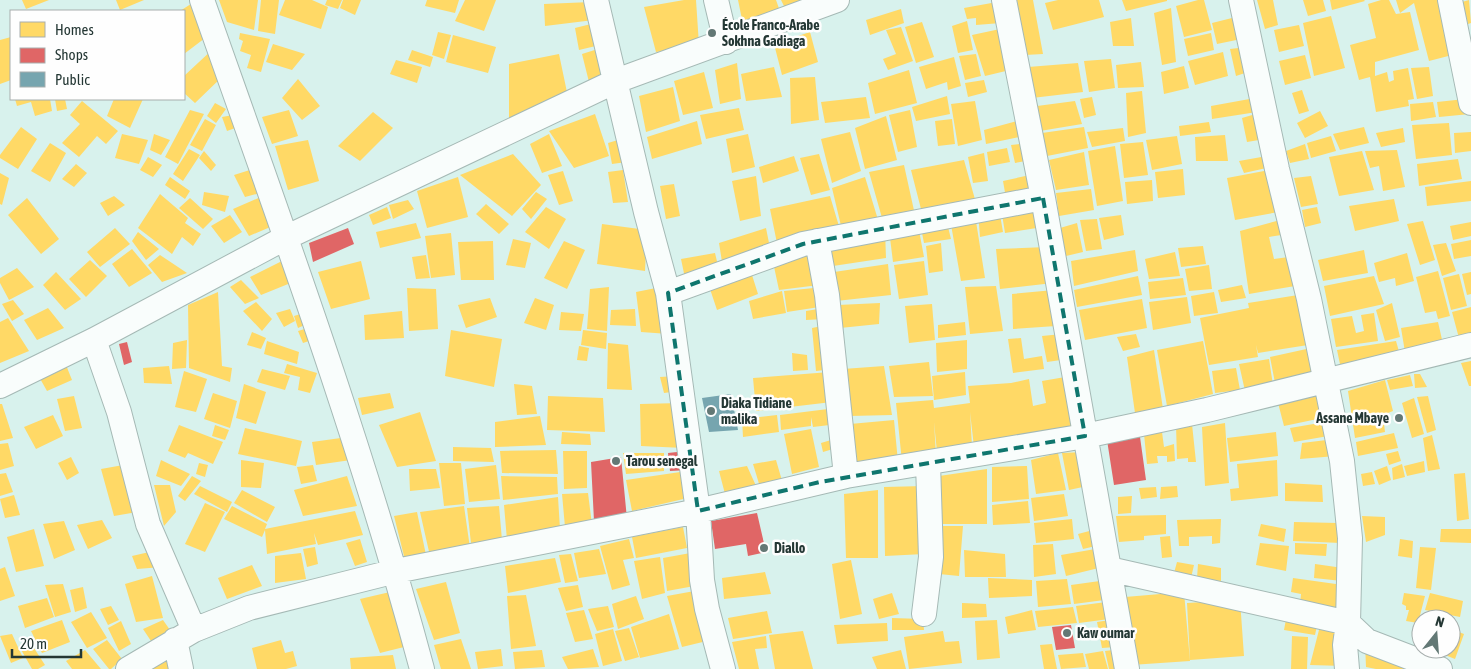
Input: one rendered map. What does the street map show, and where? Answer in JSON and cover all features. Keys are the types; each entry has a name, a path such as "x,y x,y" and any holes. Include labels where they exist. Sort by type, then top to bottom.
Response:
{"street":[{"path":"202,0 285,238 396,571 422,669"},
{"path":"596,0 646,212 668,294 698,511 702,580 706,609 723,669"},
{"path":"716,0 726,42"},
{"path":"0,386 94,340 285,238 616,81 837,0"},
{"path":"1004,0 1043,198 1127,669"},
{"path":"1242,0 1342,461 1349,528 1348,623 1345,645 1348,669"},
{"path":"1450,0 1471,103"},
{"path":"668,294 768,256 817,241 1043,198"},
{"path":"817,241 827,295 846,476"},
{"path":"94,340 119,412 148,524 185,635 181,669"},
{"path":"128,669 185,635 249,608 396,571 698,511 846,476 1085,436 1325,381 1471,345"},
{"path":"924,614 931,557 928,463"},
{"path":"1108,569 1348,623 1366,641 1440,669"}],"highlighted area":[{"path":"1043,198 1085,436 820,482 698,511 668,293 803,244"}],"building: Homes":[{"path":"22,0 49,0 26,9"},
{"path":"116,0 144,0 120,10"},
{"path":"219,0 258,0 254,30 227,22"},
{"path":"261,0 279,0 275,34 258,31"},
{"path":"285,0 312,0 328,7 321,29 279,15"},
{"path":"327,0 342,0 338,9 325,5"},
{"path":"343,0 361,0 355,15 340,8"},
{"path":"427,0 459,0 455,13 425,6"},
{"path":"465,0 496,0 484,31 455,21"},
{"path":"684,0 696,0 699,45 656,52 644,7"},
{"path":"738,0 776,0 781,14 744,29"},
{"path":"781,0 814,0 786,10"},
{"path":"1017,0 1033,0 1043,54 1025,55"},
{"path":"1058,0 1099,0 1104,17 1053,30 1045,3"},
{"path":"1122,0 1167,0 1167,1 1126,11"},
{"path":"1204,0 1212,30 1184,37 1176,6"},
{"path":"1257,0 1273,0 1278,25 1265,29"},
{"path":"1303,0 1323,0 1326,11 1308,16"},
{"path":"1330,0 1364,0 1365,1 1332,10"},
{"path":"1389,0 1396,14 1410,12 1419,50 1375,62 1375,76 1387,72 1389,82 1394,80 1393,71 1408,68 1414,99 1408,100 1409,106 1376,112 1370,77 1359,80 1350,45 1376,38 1368,4"},
{"path":"1396,0 1448,0 1456,54 1429,61 1414,3 1400,13"},
{"path":"1469,0 1471,23 1468,24 1462,2"},
{"path":"194,2 209,35 185,53 185,10 182,10"},
{"path":"591,2 594,20 545,26 544,4"},
{"path":"997,2 1001,23 976,25 976,18 967,19 964,8"},
{"path":"1171,8 1176,62 1162,65 1154,13"},
{"path":"901,9 904,23 870,35 866,20"},
{"path":"1240,16 1246,38 1217,44 1212,23"},
{"path":"1331,16 1345,68 1314,76 1303,23"},
{"path":"1131,18 1134,46 1113,46 1110,22"},
{"path":"967,21 973,50 958,53 952,26"},
{"path":"922,22 934,57 916,63 905,27"},
{"path":"595,23 600,45 579,50 575,28"},
{"path":"1299,25 1304,46 1279,52 1274,30"},
{"path":"901,27 913,61 888,70 883,59 896,54 886,30"},
{"path":"1000,29 1010,70 985,76 972,35"},
{"path":"438,32 451,35 444,59 432,55"},
{"path":"810,32 818,62 782,75 774,44"},
{"path":"240,33 270,39 261,72 247,68 251,55 240,51 243,41 239,39"},
{"path":"1211,33 1214,50 1188,56 1184,39"},
{"path":"453,35 496,47 488,73 446,62"},
{"path":"10,37 10,80 0,84 0,40"},
{"path":"273,44 305,54 292,70 266,62"},
{"path":"1247,47 1251,71 1236,76 1230,49"},
{"path":"601,48 609,75 589,82 582,54"},
{"path":"213,49 223,76 195,103 185,94 185,75"},
{"path":"412,50 433,57 430,67 408,60"},
{"path":"1223,52 1228,76 1195,85 1188,61"},
{"path":"559,54 568,97 509,119 509,64"},
{"path":"976,54 981,76 965,80 959,56"},
{"path":"1305,55 1311,78 1285,85 1279,61"},
{"path":"954,57 961,86 948,90 947,82 926,89 919,67"},
{"path":"1111,59 1115,88 1089,92 1084,61"},
{"path":"396,60 422,67 417,83 390,74"},
{"path":"1141,62 1144,87 1118,88 1116,65"},
{"path":"737,63 741,99 720,104 715,70"},
{"path":"1078,63 1083,92 1032,98 1028,67"},
{"path":"1184,66 1189,88 1164,94 1161,72"},
{"path":"774,67 782,97 746,101 741,74"},
{"path":"1429,67 1433,96 1417,99 1411,68"},
{"path":"909,70 917,103 875,114 868,83"},
{"path":"704,72 713,108 683,115 674,81"},
{"path":"815,77 819,120 791,124 790,78"},
{"path":"298,79 320,106 302,120 282,98"},
{"path":"984,80 987,92 968,97 965,83"},
{"path":"673,87 680,121 646,132 639,96"},
{"path":"1302,90 1309,111 1299,114 1292,93"},
{"path":"1142,91 1146,133 1128,137 1126,93"},
{"path":"947,96 950,114 916,121 912,107"},
{"path":"866,97 870,118 825,123 821,102"},
{"path":"1092,97 1096,115 1084,118 1080,99"},
{"path":"1255,98 1257,112 1212,119 1211,106"},
{"path":"1465,99 1470,114 1439,117 1437,102"},
{"path":"15,100 50,100 52,111 35,116 31,102 17,106"},
{"path":"55,100 65,100 67,109 57,111"},
{"path":"114,100 143,100 130,128 107,116"},
{"path":"82,101 118,131 106,144 97,136 79,157 62,143 80,124 70,115"},
{"path":"975,101 982,140 958,146 951,104"},
{"path":"1075,101 1082,124 1040,131 1037,106"},
{"path":"1433,102 1436,117 1411,121 1410,104"},
{"path":"215,103 226,109 216,123 207,116"},
{"path":"739,108 744,130 706,139 700,115"},
{"path":"190,110 204,114 178,164 165,157"},
{"path":"289,110 298,136 272,144 262,117"},
{"path":"910,110 917,147 898,152 889,115"},
{"path":"1320,111 1328,126 1305,138 1297,123"},
{"path":"373,112 393,128 360,161 338,146"},
{"path":"1259,113 1265,139 1247,142 1242,118"},
{"path":"595,114 609,156 574,168 549,131"},
{"path":"233,115 238,127 227,131 222,117"},
{"path":"886,116 897,160 865,169 855,128"},
{"path":"205,119 216,125 202,151 190,145"},
{"path":"952,119 955,144 938,146 935,121"},
{"path":"1021,120 1024,136 986,144 984,130"},
{"path":"697,121 702,144 652,159 647,137"},
{"path":"1209,122 1211,132 1180,136 1179,126"},
{"path":"1449,123 1452,155 1416,159 1412,125"},
{"path":"21,127 37,139 18,169 0,158 0,155"},
{"path":"1084,127 1088,148 1047,156 1042,133"},
{"path":"1364,127 1369,143 1340,150 1333,134"},
{"path":"1123,128 1125,141 1092,147 1087,132"},
{"path":"1403,128 1405,142 1381,147 1376,133"},
{"path":"850,132 861,171 832,183 821,139"},
{"path":"1471,132 1471,151 1455,153 1454,133"},
{"path":"122,134 148,140 139,164 115,158"},
{"path":"154,134 170,140 161,155 150,150"},
{"path":"549,134 562,166 542,173 530,144"},
{"path":"748,134 755,167 732,173 726,139"},
{"path":"1225,135 1228,161 1196,161 1195,137"},
{"path":"1177,136 1182,164 1152,170 1146,140"},
{"path":"1331,136 1336,151 1311,158 1307,143"},
{"path":"628,137 634,161 612,164 608,143"},
{"path":"308,140 319,181 288,190 275,146"},
{"path":"1143,142 1148,175 1124,178 1120,144"},
{"path":"50,143 66,153 50,182 31,171"},
{"path":"1027,143 1031,160 1015,163 1011,145"},
{"path":"1305,144 1309,159 1290,163 1286,151"},
{"path":"1115,146 1123,201 1097,206 1088,151"},
{"path":"1007,148 1010,162 989,166 987,152"},
{"path":"189,149 200,155 183,181 173,174"},
{"path":"1397,150 1405,187 1383,191 1379,166 1370,168 1365,151"},
{"path":"204,151 216,165 211,171 199,158"},
{"path":"1362,151 1374,190 1339,196 1329,157"},
{"path":"1084,152 1089,185 1056,190 1049,160"},
{"path":"984,153 988,181 973,183 968,157"},
{"path":"513,154 541,185 512,216 460,175"},
{"path":"819,154 830,190 811,195 800,158"},
{"path":"794,156 799,171 763,183 759,167"},
{"path":"1267,156 1271,167 1244,173 1239,161"},
{"path":"148,157 162,165 153,177 140,170"},
{"path":"1458,159 1462,179 1419,186 1417,164"},
{"path":"964,160 976,203 922,213 911,170"},
{"path":"76,164 87,173 74,187 62,179"},
{"path":"904,165 915,215 884,225 869,172"},
{"path":"253,169 264,192 245,197 234,175"},
{"path":"1183,169 1185,195 1158,198 1155,172"},
{"path":"1275,169 1284,211 1235,220 1227,178"},
{"path":"623,170 628,202 613,203 608,172"},
{"path":"563,171 573,201 559,205 548,175"},
{"path":"0,173 9,178 2,205 0,204"},
{"path":"1030,175 1035,198 1007,204 1003,181"},
{"path":"756,176 761,216 740,221 732,181"},
{"path":"1311,176 1318,204 1301,207 1294,178"},
{"path":"170,177 190,191 185,199 165,185"},
{"path":"458,177 468,217 427,228 417,191"},
{"path":"865,177 879,223 842,230 832,188"},
{"path":"1152,180 1153,201 1127,204 1125,182"},
{"path":"1471,181 1471,201 1427,206 1425,187"},
{"path":"674,184 680,216 666,219 660,186"},
{"path":"1091,189 1094,210 1059,216 1056,193"},
{"path":"204,192 229,196 225,212 202,205"},
{"path":"536,192 547,199 531,219 522,209"},
{"path":"160,194 188,218 185,223 201,234 193,246 182,237 172,254 138,228"},
{"path":"114,196 125,205 108,216 100,203"},
{"path":"263,196 275,225 249,236 233,209"},
{"path":"830,196 841,233 778,248 770,209"},
{"path":"27,198 59,239 41,254 8,215"},
{"path":"190,198 213,219 203,229 179,208"},
{"path":"1394,199 1399,221 1355,231 1349,206"},
{"path":"408,200 414,209 393,219 389,205"},
{"path":"1039,201 1043,227 1005,233 1001,208"},
{"path":"486,204 509,224 499,234 476,214"},
{"path":"387,207 391,218 373,225 369,215"},
{"path":"546,207 566,219 549,249 525,232"},
{"path":"1317,207 1321,223 1305,227 1302,210"},
{"path":"999,209 1003,232 980,237 978,212"},
{"path":"230,215 242,232 224,243 211,226"},
{"path":"975,215 985,278 961,281 950,219"},
{"path":"1121,215 1124,235 1104,240 1099,218"},
{"path":"946,219 951,239 924,243 920,223"},
{"path":"1097,219 1102,249 1086,251 1080,220"},
{"path":"1284,219 1288,234 1269,237 1274,259 1296,256 1301,285 1249,294 1240,231"},
{"path":"1423,221 1435,260 1420,265 1407,224"},
{"path":"1471,222 1471,236 1453,240 1450,226"},
{"path":"416,223 421,238 380,248 376,232"},
{"path":"1077,223 1083,252 1066,256 1060,228"},
{"path":"602,224 647,230 645,271 597,264"},
{"path":"918,225 924,257 893,262 889,230"},
{"path":"115,228 130,244 100,267 87,252"},
{"path":"766,228 771,253 723,268 719,243"},
{"path":"885,230 886,258 833,266 831,243"},
{"path":"138,232 159,249 146,260 132,241"},
{"path":"451,233 455,275 431,278 425,236"},
{"path":"513,239 531,243 525,268 506,265"},
{"path":"1471,240 1471,256 1454,259 1451,244"},
{"path":"493,241 494,280 461,280 458,242"},
{"path":"564,241 585,250 567,289 544,278"},
{"path":"941,243 943,271 929,273 926,246"},
{"path":"1446,243 1456,271 1442,276 1433,245"},
{"path":"1203,246 1206,264 1181,267 1178,248"},
{"path":"814,247 819,285 779,290 773,262"},
{"path":"1047,247 1053,283 1000,289 996,249"},
{"path":"132,249 152,273 129,287 112,264"},
{"path":"1135,250 1138,271 1074,286 1071,261"},
{"path":"1364,250 1368,273 1323,281 1318,260"},
{"path":"1175,252 1180,276 1149,279 1145,259"},
{"path":"715,253 720,274 686,283 681,259"},
{"path":"1407,253 1414,281 1396,286 1395,278 1379,282 1374,263"},
{"path":"160,255 187,273 162,282 148,265"},
{"path":"426,255 430,278 416,279 412,257"},
{"path":"90,260 107,276 86,297 69,279"},
{"path":"284,260 298,280 261,295 250,277"},
{"path":"361,261 370,299 331,309 318,272"},
{"path":"924,261 928,295 899,299 894,265"},
{"path":"888,264 891,295 836,301 834,272"},
{"path":"1209,265 1212,289 1189,291 1185,269"},
{"path":"17,268 34,287 9,300 0,283 0,278"},
{"path":"1438,271 1450,316 1438,319 1436,311 1425,313 1416,277"},
{"path":"56,272 81,299 65,310 43,285"},
{"path":"1471,272 1471,294 1467,295 1462,274"},
{"path":"1459,274 1467,306 1451,310 1443,278"},
{"path":"752,275 758,294 717,310 709,286"},
{"path":"1138,276 1142,295 1077,307 1074,290"},
{"path":"1374,276 1384,304 1330,316 1324,286"},
{"path":"1183,278 1186,295 1150,299 1148,282"},
{"path":"241,280 259,298 245,304 230,287"},
{"path":"1242,285 1246,298 1221,302 1218,290"},
{"path":"996,286 1003,331 970,334 965,287"},
{"path":"609,287 607,331 587,329 590,289"},
{"path":"661,287 669,334 641,332 636,292"},
{"path":"824,287 826,306 787,312 784,291"},
{"path":"407,288 436,289 438,329 409,331"},
{"path":"1054,290 1056,326 1013,329 1012,294"},
{"path":"782,291 786,313 753,319 749,301"},
{"path":"218,292 222,366 232,368 230,382 189,368 188,305"},
{"path":"1214,292 1218,313 1194,316 1191,296"},
{"path":"1298,295 1308,345 1258,353 1256,345 1258,357 1209,365 1200,318 1249,308 1248,303"},
{"path":"1187,297 1191,323 1153,330 1149,302"},
{"path":"490,298 497,317 466,328 458,305"},
{"path":"535,298 554,305 546,330 524,323"},
{"path":"1142,299 1147,328 1085,340 1079,310"},
{"path":"13,300 24,314 12,321 2,304"},
{"path":"256,302 272,319 262,331 243,311"},
{"path":"880,303 879,324 840,328 838,305"},
{"path":"1392,303 1400,337 1385,341 1376,310"},
{"path":"932,304 935,340 909,343 905,306"},
{"path":"1471,307 1471,340 1460,342 1452,312"},
{"path":"48,308 64,328 37,340 24,320"},
{"path":"824,308 825,319 806,320 806,311"},
{"path":"290,309 295,321 284,327 276,313"},
{"path":"635,309 636,326 610,325 611,310"},
{"path":"402,311 404,338 365,340 364,315"},
{"path":"307,312 311,322 298,328 294,316"},
{"path":"561,312 584,314 581,331 559,330"},
{"path":"1374,313 1378,341 1336,347 1331,319 1352,316 1356,333 1364,331 1361,315"},
{"path":"8,318 29,351 0,363 0,322"},
{"path":"965,322 966,335 938,338 938,325"},
{"path":"1438,322 1443,344 1405,352 1401,328"},
{"path":"827,325 833,369 816,371 812,328"},
{"path":"308,328 312,340 303,343 298,331"},
{"path":"451,330 502,339 494,387 445,376"},
{"path":"583,330 607,333 606,349 581,345"},
{"path":"252,332 266,338 261,349 247,345"},
{"path":"1062,334 1068,359 1047,362 1042,336"},
{"path":"1136,334 1140,347 1123,351 1117,337"},
{"path":"1021,338 1024,359 1042,356 1044,369 1013,373 1008,339"},
{"path":"187,340 186,368 172,369 173,343"},
{"path":"967,340 967,369 937,372 936,343"},
{"path":"267,341 299,352 297,364 264,354"},
{"path":"1203,341 1213,394 1167,406 1157,350"},
{"path":"1396,341 1400,355 1341,369 1337,350"},
{"path":"608,343 628,345 632,390 607,389"},
{"path":"579,346 589,348 587,361 577,360"},
{"path":"1311,348 1316,373 1275,383 1270,357"},
{"path":"1154,350 1163,409 1135,413 1127,357"},
{"path":"792,353 807,355 808,370 793,371"},
{"path":"1269,359 1273,385 1245,391 1239,364"},
{"path":"1471,361 1471,386 1469,386 1461,363"},
{"path":"929,362 933,396 894,397 889,366"},
{"path":"287,364 317,373 310,393 298,390 300,377 284,373"},
{"path":"66,365 72,380 47,391 38,375"},
{"path":"169,366 172,384 144,383 143,368"},
{"path":"884,366 892,415 850,416 843,369"},
{"path":"1236,368 1240,390 1215,393 1212,371"},
{"path":"262,369 290,376 285,390 257,382"},
{"path":"184,371 207,379 196,412 175,407"},
{"path":"830,372 832,402 756,411 753,378"},
{"path":"965,372 966,395 934,400 932,376"},
{"path":"1414,374 1420,374 1427,387 1415,388"},
{"path":"1410,375 1413,386 1390,390 1387,380"},
{"path":"676,376 679,391 664,393 660,377"},
{"path":"1071,376 1079,427 974,447 970,412 972,446 937,452 934,422 936,455 902,462 896,403 933,400 934,408 970,403 968,386 1011,383 1029,379 1033,406 1046,403 1042,381"},
{"path":"1385,380 1393,411 1383,415 1385,432 1355,438 1348,391"},
{"path":"244,384 266,392 256,424 236,418"},
{"path":"514,384 532,386 537,414 517,415"},
{"path":"1322,391 1327,417 1284,426 1277,399"},
{"path":"213,393 237,401 230,428 204,419"},
{"path":"390,393 394,408 362,415 358,398"},
{"path":"74,396 82,428 65,431 57,399"},
{"path":"548,396 603,398 605,432 547,430"},
{"path":"1428,396 1436,430 1427,433 1417,397"},
{"path":"1414,398 1424,434 1412,438 1402,403"},
{"path":"681,403 684,448 641,446 640,404"},
{"path":"0,404 2,404 13,438 0,441"},
{"path":"836,408 838,424 813,427 811,417 811,426 781,430 780,415"},
{"path":"420,412 436,461 397,467 379,425"},
{"path":"53,415 63,436 36,449 24,427"},
{"path":"777,415 779,432 743,437 742,419"},
{"path":"540,416 546,445 495,447 495,422"},
{"path":"894,420 898,462 855,470 850,424"},
{"path":"1331,421 1334,435 1294,442 1290,428"},
{"path":"1225,423 1229,483 1205,486 1202,427"},
{"path":"1192,424 1196,462 1188,462 1188,458 1177,459 1176,425"},
{"path":"179,425 223,442 213,464 188,453 185,458 168,451"},
{"path":"215,425 229,430 225,440 212,436"},
{"path":"245,428 302,441 296,466 238,454"},
{"path":"811,429 819,467 792,474 784,434"},
{"path":"562,432 590,434 591,445 561,444"},
{"path":"1162,432 1164,447 1174,444 1175,461 1167,462 1167,456 1157,456 1158,463 1147,464 1144,434"},
{"path":"1276,432 1278,456 1230,462 1227,438"},
{"path":"1394,433 1398,448 1358,456 1356,442"},
{"path":"1432,435 1440,469 1428,471 1423,438"},
{"path":"348,437 351,460 316,465 312,442"},
{"path":"1335,439 1336,456 1300,459 1302,443"},
{"path":"831,440 833,449 823,452 821,443"},
{"path":"8,443 14,466 0,470 0,444"},
{"path":"453,447 491,448 494,462 453,461"},
{"path":"556,450 558,474 502,473 500,451"},
{"path":"563,451 587,451 587,488 564,489"},
{"path":"1398,451 1401,461 1389,465 1386,454"},
{"path":"1084,452 1092,485 1069,490 1062,453"},
{"path":"623,453 664,453 664,471 626,474"},
{"path":"1058,453 1066,490 1036,494 1031,460"},
{"path":"71,457 79,473 67,480 58,463"},
{"path":"161,460 190,474 181,486 156,476"},
{"path":"241,460 264,463 261,488 241,487"},
{"path":"776,460 783,484 760,487 753,464"},
{"path":"1277,460 1278,496 1231,501 1230,489 1239,488 1237,464"},
{"path":"1424,461 1425,472 1407,476 1404,466"},
{"path":"199,463 208,465 205,477 196,474"},
{"path":"439,463 461,463 465,504 444,506"},
{"path":"129,464 143,511 114,516 101,469"},
{"path":"1402,464 1405,477 1393,480 1392,468"},
{"path":"313,465 317,481 301,484 297,467"},
{"path":"496,465 500,499 469,502 465,469"},
{"path":"747,466 757,488 725,494 719,471"},
{"path":"1027,466 1029,499 992,502 992,467"},
{"path":"1387,466 1391,480 1379,485 1374,471"},
{"path":"409,469 436,469 440,488 410,491"},
{"path":"987,469 987,524 941,524 939,476"},
{"path":"687,471 692,497 632,511 626,480"},
{"path":"1372,472 1375,484 1363,486 1361,474"},
{"path":"6,473 13,492 0,496 0,474"},
{"path":"1465,473 1469,519 1457,521 1454,474"},
{"path":"192,476 201,481 185,501 178,496"},
{"path":"347,476 357,506 303,516 294,490"},
{"path":"501,476 557,477 558,494 503,500"},
{"path":"1285,483 1322,485 1323,502 1285,501"},
{"path":"154,485 170,485 176,512 164,526"},
{"path":"200,486 232,502 227,512 194,494"},
{"path":"925,486 924,554 885,556 884,487"},
{"path":"1177,486 1178,497 1160,499 1161,487"},
{"path":"1156,487 1157,497 1141,499 1139,488"},
{"path":"242,490 275,507 267,522 234,503"},
{"path":"878,490 878,558 846,558 844,494"},
{"path":"588,493 592,525 565,527 562,494"},
{"path":"1064,494 1068,516 1034,521 1031,498"},
{"path":"14,495 20,515 5,518 0,499"},
{"path":"1132,496 1131,513 1118,514 1118,497"},
{"path":"558,497 560,529 507,540 504,505"},
{"path":"1028,501 1030,523 993,525 992,505"},
{"path":"205,503 225,512 205,552 185,544"},
{"path":"232,506 267,524 265,529 355,511 363,535 318,545 314,533 316,544 267,554 265,530 262,537 224,519"},
{"path":"464,506 470,548 430,556 420,512"},
{"path":"499,506 502,540 471,543 467,508"},
{"path":"417,512 426,555 405,560 394,516"},
{"path":"1166,515 1166,534 1144,536 1144,540 1119,542 1116,516"},
{"path":"1362,516 1385,517 1385,535 1366,542"},
{"path":"1072,519 1074,539 1036,543 1034,523"},
{"path":"1221,519 1220,543 1212,544 1212,536 1189,537 1189,546 1179,546 1177,520"},
{"path":"102,520 112,538 88,549 77,525"},
{"path":"64,521 75,550 54,559 43,524"},
{"path":"1294,522 1338,523 1341,543 1293,541"},
{"path":"1261,524 1286,529 1284,542 1258,536"},
{"path":"943,526 963,526 959,576 939,574"},
{"path":"683,527 687,548 636,558 632,537"},
{"path":"34,529 44,566 16,572 7,537"},
{"path":"1097,529 1100,545 1083,549 1078,534"},
{"path":"1441,529 1471,529 1471,543 1440,542"},
{"path":"1170,536 1172,557 1162,558 1160,537"},
{"path":"360,539 367,562 355,566 346,543"},
{"path":"629,539 634,558 623,560 630,585 612,590 600,546"},
{"path":"1400,539 1413,541 1412,558 1398,556"},
{"path":"1260,543 1289,546 1286,571 1256,565"},
{"path":"1295,543 1327,544 1326,556 1295,554"},
{"path":"1053,544 1056,574 1034,577 1033,545"},
{"path":"315,547 318,564 307,567 303,549"},
{"path":"1420,547 1436,548 1431,590 1416,588"},
{"path":"1101,548 1107,566 1066,576 1061,555"},
{"path":"599,549 606,574 579,578 574,553"},
{"path":"158,550 162,567 137,569 132,556"},
{"path":"964,550 1005,554 1006,577 965,577"},
{"path":"696,552 700,585 667,591 663,558"},
{"path":"301,553 306,579 275,583 275,556"},
{"path":"571,554 578,581 565,583 559,555"},
{"path":"660,557 665,593 642,599 634,561"},
{"path":"555,558 561,582 508,593 505,566"},
{"path":"851,560 862,614 840,619 832,564"},
{"path":"1177,562 1194,565 1191,578 1174,573"},
{"path":"1198,564 1221,568 1221,581 1197,578"},
{"path":"1315,564 1343,568 1342,581 1314,578"},
{"path":"252,565 262,586 227,599 218,578"},
{"path":"5,567 15,596 0,601 0,569"},
{"path":"765,572 771,594 724,599 722,578"},
{"path":"152,576 163,618 136,622 125,584"},
{"path":"988,578 1032,580 1032,596 989,598"},
{"path":"1293,578 1343,585 1339,610 1300,604 1301,594 1291,592"},
{"path":"1067,579 1071,604 1038,607 1036,581"},
{"path":"1107,580 1112,599 1074,604 1071,585"},
{"path":"446,582 460,633 434,640 416,589"},
{"path":"63,584 71,612 55,617 45,585"},
{"path":"578,585 583,607 566,611 558,588"},
{"path":"83,587 87,608 75,612 70,590"},
{"path":"700,590 711,640 682,647 667,596"},
{"path":"390,592 408,646 380,653 360,599"},
{"path":"1184,592 1190,661 1131,665 1125,597"},
{"path":"892,593 899,614 879,619 873,599"},
{"path":"1404,593 1425,596 1422,609 1411,609 1411,622 1406,621 1409,610 1406,610 1406,606 1402,604"},
{"path":"1430,593 1463,601 1461,612 1461,609 1425,609"},
{"path":"526,595 536,646 511,649 507,596"},
{"path":"636,596 644,619 618,629 612,604"},
{"path":"47,598 54,617 25,628 18,606"},
{"path":"1240,600 1244,656 1190,660 1187,603"},
{"path":"1114,601 1117,618 1079,623 1076,606"},
{"path":"962,603 986,604 987,617 962,618"},
{"path":"111,606 119,620 108,625 100,609"},
{"path":"608,606 614,627 597,631 588,609"},
{"path":"1073,607 1077,623 1038,627 1035,611"},
{"path":"584,610 593,639 575,642 566,613"},
{"path":"1032,610 1036,630 1008,634 1005,617"},
{"path":"767,611 772,633 733,639 728,618"},
{"path":"91,612 107,638 87,648 71,622"},
{"path":"669,614 679,649 640,658 631,627"},
{"path":"1287,614 1318,621 1315,635 1284,630"},
{"path":"892,618 923,619 924,630 892,630"},
{"path":"62,620 70,642 42,653 31,631"},
{"path":"163,620 170,630 151,641 143,629"},
{"path":"997,620 1000,658 977,660 975,621"},
{"path":"1110,620 1116,647 1102,648 1097,622"},
{"path":"121,621 131,644 119,651 108,628"},
{"path":"887,623 888,641 837,644 834,625"},
{"path":"1320,626 1343,632 1344,666 1310,665"},
{"path":"629,628 639,657 625,661 615,631"},
{"path":"613,629 622,661 603,666 595,634"},
{"path":"803,631 813,669 775,669 769,635"},
{"path":"943,631 945,642 959,641 962,663 909,669 904,637"},
{"path":"12,634 23,658 11,663 0,636"},
{"path":"766,636 767,648 755,649 759,669 739,669 732,642"},
{"path":"1292,636 1308,637 1307,669 1291,669"},
{"path":"461,639 471,669 441,669 434,645"},
{"path":"107,640 122,659 111,669 93,649"},
{"path":"281,640 285,653 293,651 297,666 286,669 257,669 252,648"},
{"path":"30,642 45,665 38,669 32,669 19,646"},
{"path":"1365,643 1408,657 1405,669 1366,667"},
{"path":"1052,644 1057,669 1044,669 1040,645"},
{"path":"501,649 503,666 478,669 475,652"},
{"path":"593,649 599,667 568,669 562,657"},
{"path":"1121,649 1125,669 1109,669 1105,651"},
{"path":"85,650 101,669 72,669 66,661"},
{"path":"542,650 545,667 515,669 513,652"},
{"path":"901,650 906,669 877,669 872,657"},
{"path":"1103,651 1108,669 1089,669 1085,654"},
{"path":"1083,653 1086,667 1061,669 1058,655"},
{"path":"393,655 396,669 351,669 350,658"},
{"path":"173,658 175,669 151,669"}],"building: Shops":[{"path":"348,228 354,244 313,262 309,243"},
{"path":"127,342 132,362 124,365 119,344"},
{"path":"1140,437 1146,480 1114,485 1107,440"},
{"path":"686,451 689,470 670,471 668,453"},
{"path":"621,457 627,519 594,521 591,462"},
{"path":"757,513 766,552 748,556 746,544 715,549 711,521"},
{"path":"1071,625 1075,648 1056,650 1052,627"}],"building: Public":[{"path":"731,394 738,430 709,432 702,398"}],"place":[{"name":"École Franco-Arabe Sokhna Gadiaga","path":"712,33"},
{"name":"Diaka Tidiane malika","path":"711,411"},
{"name":"Assane Mbaye","path":"1399,418"},
{"name":"Tarou senegal","path":"616,461"},
{"name":"Diallo","path":"764,548"},
{"name":"Kaw oumar","path":"1067,633"}]}
